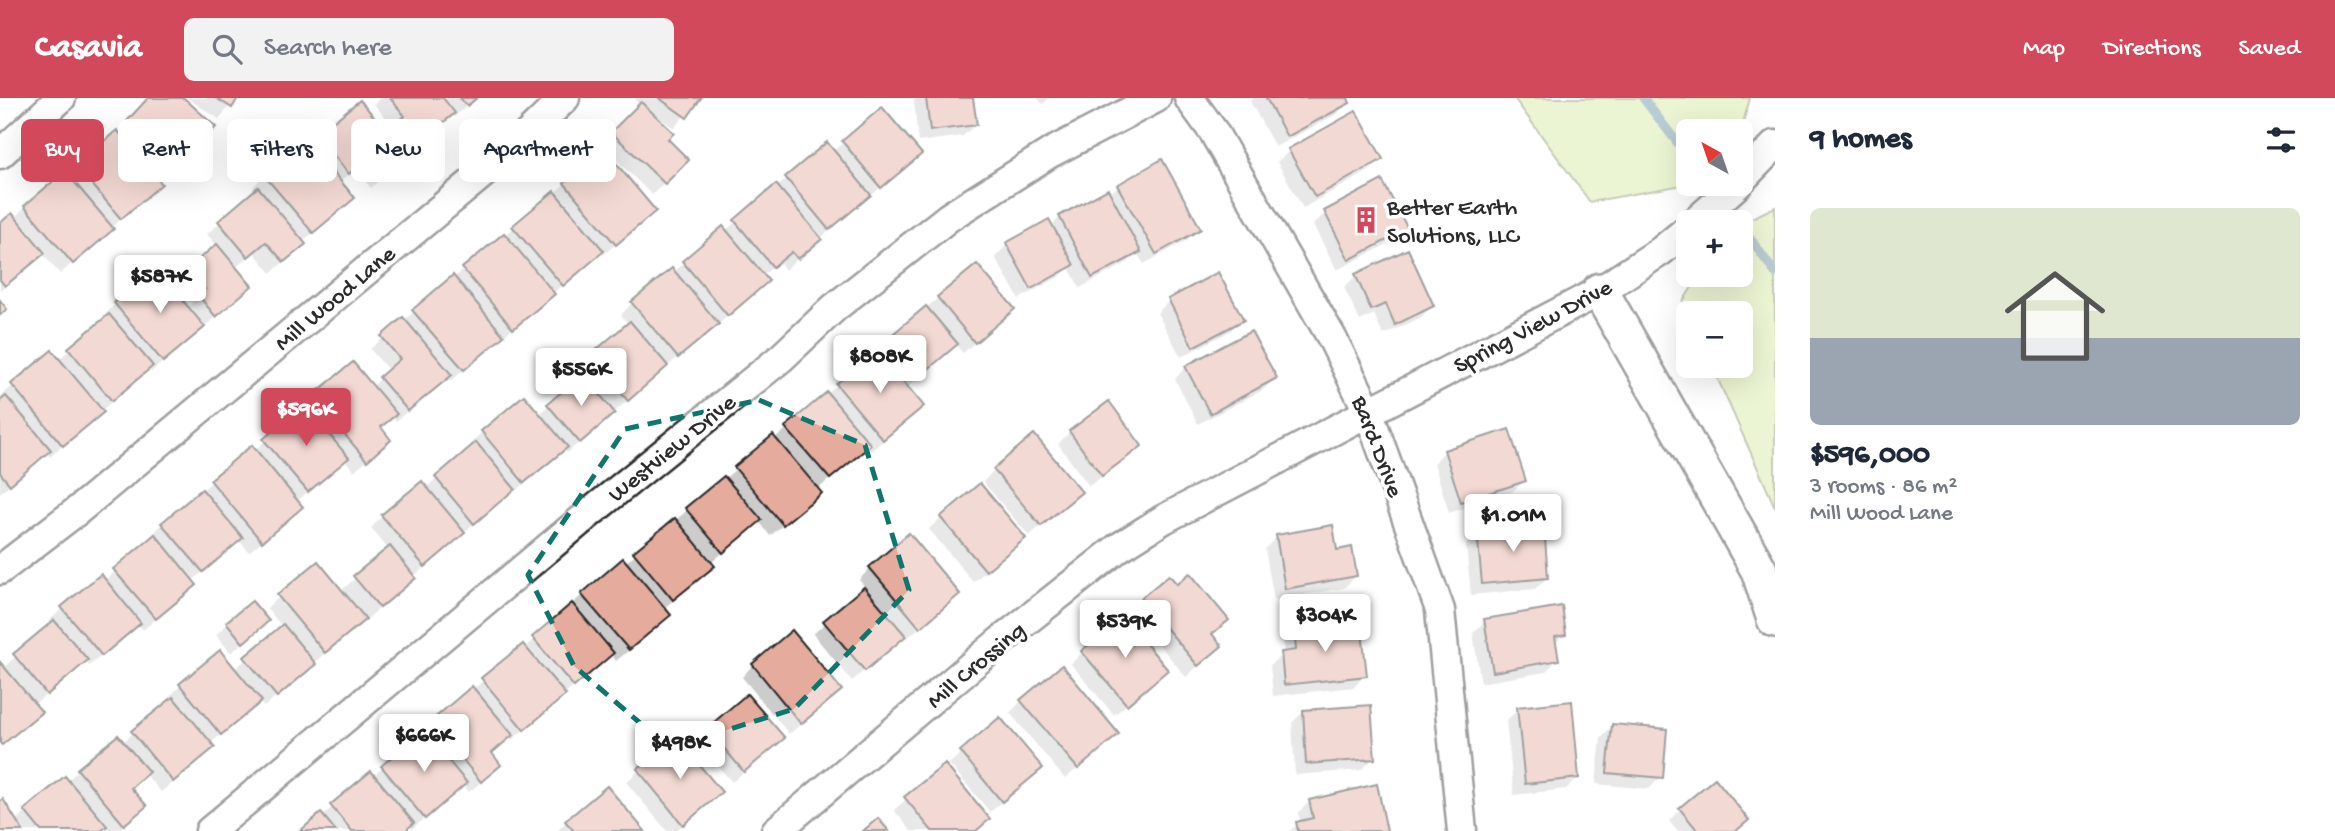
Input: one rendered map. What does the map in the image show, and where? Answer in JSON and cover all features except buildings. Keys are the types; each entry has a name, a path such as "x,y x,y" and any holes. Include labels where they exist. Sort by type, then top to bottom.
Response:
{"street":[{"path":"0,154 61,98"},
{"name":"Mill Wood Lane","path":"0,570 77,511 510,151 565,98"},
{"name":"Westview Drive","path":"210,831 591,512 781,358 834,308 949,217 1051,153 1156,98"},
{"name":"Bard Drive","path":"1189,98 1213,131 1332,338 1368,411 1440,610 1462,831"},
{"path":"1754,167 1775,145"},
{"path":"1708,210 1724,196"},
{"name":"Spring View Drive","path":"1368,411 1600,291 1676,239"},
{"path":"1600,291 1759,570 1775,619"},
{"name":"Mill Crossing","path":"776,831 999,643 1118,548 1164,519 1368,411"}],"highlighted area":[{"path":"759,400 865,445 909,590 794,709 669,748 574,666 528,575 625,429"}],"green space":[{"path":"1514,98 1750,98 1744,119 1676,119 1676,186 1590,202"},
{"path":"1775,207 1775,507 1717,378 1753,378 1753,301 1683,301 1692,287 1753,287 1753,217"}],"waterway":[{"path":"1643,98 1676,141"},
{"path":"1753,242 1775,273"}],"place":[{"name":"Better Earth Solutions, LLC","path":"1366,220"}]}
